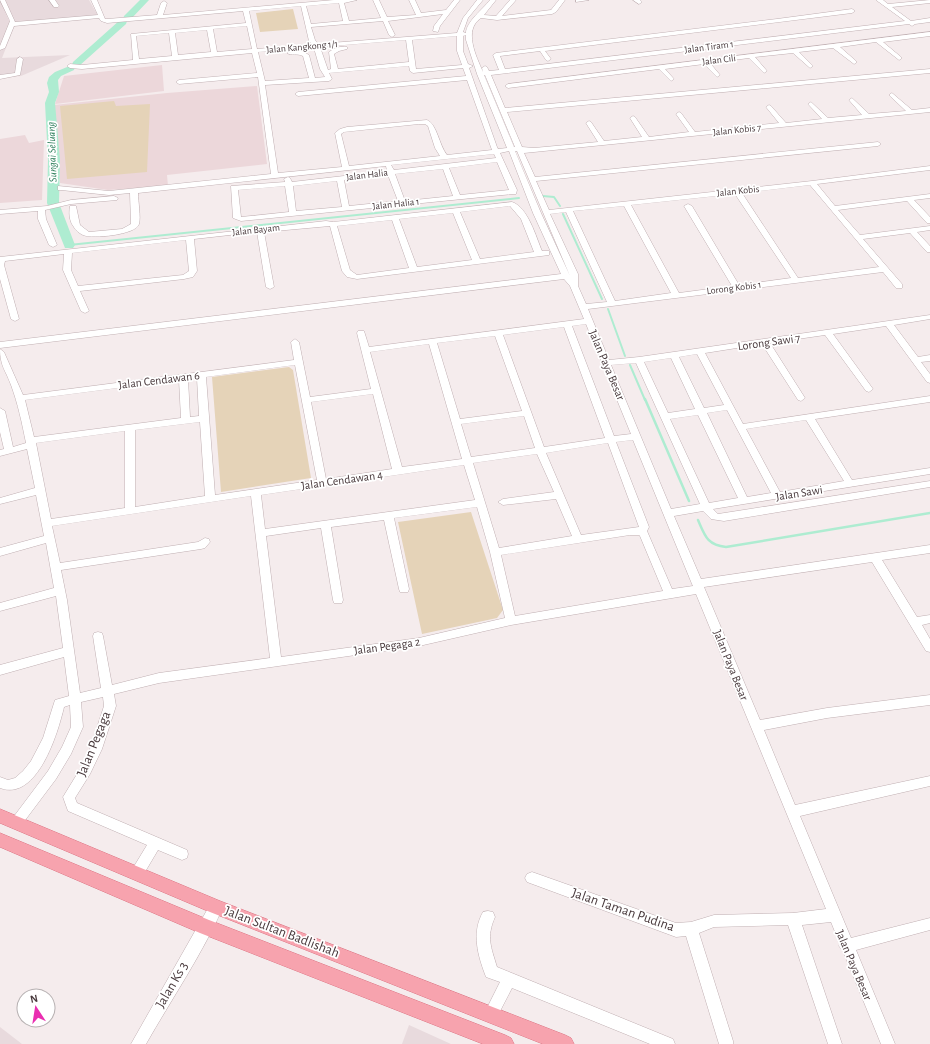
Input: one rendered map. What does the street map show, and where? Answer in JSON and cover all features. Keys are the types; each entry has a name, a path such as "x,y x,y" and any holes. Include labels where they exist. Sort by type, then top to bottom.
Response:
{"main road":[{"name":"Jalan Sultan Badlishah","path":"0,816 216,906 565,1044"},
{"name":"Jalan Sultan Badlishah","path":"0,840 206,927 505,1044"}],"street":[{"path":"1,48 13,21 2,0"},
{"path":"52,0 56,6"},
{"path":"94,0 104,21 159,17 208,10 246,10 354,0"},
{"path":"376,0 392,35"},
{"path":"412,0 419,15"},
{"path":"436,31 437,26 446,12 457,0"},
{"path":"480,0 465,18 459,34 460,51 468,78 497,153"},
{"name":"Jalan Paya Besar","path":"493,0 480,16 471,23 469,33 470,45 484,74 511,151 537,213 566,276 574,286 584,307 846,946 888,1044"},
{"path":"497,18 512,0"},
{"path":"480,16 497,18 552,12 562,0"},
{"path":"578,1 586,0"},
{"path":"879,0 910,23 918,26 930,27"},
{"path":"341,1 346,22"},
{"path":"887,6 930,1"},
{"path":"159,17 164,3"},
{"path":"262,83 329,79 326,72 322,69 303,5"},
{"path":"246,10 262,83 275,175"},
{"path":"512,94 496,55 783,21 799,17 852,11"},
{"path":"0,14 9,12"},
{"path":"308,26 446,12"},
{"path":"12,24 101,16"},
{"name":"Jalan Paya Besar","path":"480,16 475,39 480,64"},
{"name":"Jalan Tiram 1","path":"484,74 930,20"},
{"path":"783,21 789,26"},
{"path":"136,61 133,35 250,24"},
{"path":"746,25 751,30"},
{"path":"210,28 214,54"},
{"path":"707,30 712,35"},
{"path":"172,31 177,60 256,51 300,52 306,56 312,80"},
{"path":"314,44 436,31 459,34"},
{"path":"795,31 801,36"},
{"path":"335,71 331,53 337,49 469,33"},
{"path":"667,34 672,39"},
{"path":"757,35 762,40"},
{"name":"Jalan Cili","path":"508,86 877,40 929,35"},
{"path":"625,39 629,44"},
{"path":"877,40 898,58"},
{"path":"409,41 413,71 480,64"},
{"name":"Jalan Kangkong 1/1","path":"73,66 136,61 177,60 214,54 314,44 409,41"},
{"path":"584,44 588,49"},
{"path":"677,45 682,50"},
{"path":"835,46 854,62"},
{"path":"541,49 548,59"},
{"path":"795,51 810,66"},
{"path":"593,55 597,60"},
{"path":"750,56 764,71"},
{"path":"0,77 18,74 20,59"},
{"path":"706,62 717,75"},
{"path":"326,72 411,64"},
{"path":"661,68 671,79"},
{"path":"503,110 930,71"},
{"name":"Jalan Paya Besar","path":"484,74 503,110 546,212 565,251 574,274 574,286"},
{"path":"179,82 260,75"},
{"path":"298,94 468,78"},
{"path":"892,95 911,112"},
{"path":"852,100 868,116"},
{"path":"811,104 827,121"},
{"path":"768,107 784,125"},
{"name":"Jalan Kobis 7","path":"497,153 930,110"},
{"path":"679,114 693,134"},
{"path":"633,118 647,139"},
{"path":"345,166 338,133 342,130 427,122 431,125 438,148 444,159 458,198"},
{"path":"589,123 602,143"},
{"path":"532,179 878,144"},
{"path":"0,212 72,205 134,194 345,166 444,159 497,153"},
{"path":"275,175 287,175 345,166 388,164 497,153"},
{"name":"Jalan Halia","path":"238,219 234,188 289,184 391,172 444,159 497,153"},
{"name":"Jalan Halia 1","path":"238,219 513,192 497,153"},
{"path":"388,164 402,203"},
{"name":"Jalan Kobis","path":"546,212 737,192 930,168"},
{"path":"287,175 293,214"},
{"path":"340,178 346,209"},
{"path":"812,183 899,286"},
{"path":"61,188 109,193 160,194"},
{"path":"737,192 796,280"},
{"path":"72,205 72,213 78,228 85,234 91,235 124,231 133,227 135,224 134,194"},
{"path":"833,208 930,196"},
{"path":"909,199 930,221"},
{"path":"626,203 676,295"},
{"name":"Jalan Bayam","path":"0,259 190,236 326,223 333,224 512,204 519,208 522,214"},
{"path":"688,206 737,288"},
{"path":"44,208 42,219 53,245"},
{"path":"456,210 477,262"},
{"path":"569,210 612,303"},
{"path":"537,213 522,214 539,254"},
{"path":"395,217 414,270"},
{"path":"333,224 346,271 350,275 357,277 565,251"},
{"path":"858,237 930,228"},
{"path":"260,230 270,287"},
{"path":"911,230 930,250"},
{"path":"76,289 184,277 190,275 193,271 190,236"},
{"path":"68,251 67,270 85,311"},
{"path":"0,259 0,266 15,319"},
{"name":"Lorong Kobis 1","path":"584,307 885,269"},
{"path":"16,823 52,775 67,750 76,726 75,700 60,590 31,443 26,419 19,398 0,352 566,276"},
{"name":"Lorong Sawi 7","path":"607,363 700,352 930,317"},
{"path":"366,350 589,321"},
{"path":"567,324 644,527 642,532"},
{"path":"889,324 930,380"},
{"path":"498,332 527,413 578,539"},
{"path":"361,333 398,472"},
{"path":"828,333 869,389"},
{"path":"432,341 495,552 511,621"},
{"path":"296,342 322,483"},
{"path":"765,342 801,398"},
{"path":"700,352 777,496"},
{"path":"674,355 744,501"},
{"path":"916,360 930,358"},
{"path":"639,360 706,507 712,516 717,518 930,484"},
{"name":"Jalan Cendawan 6","path":"19,398 299,362"},
{"path":"201,374 210,500"},
{"path":"183,376 186,420"},
{"path":"306,400 377,391"},
{"path":"740,427 930,399"},
{"path":"664,417 729,407"},
{"path":"0,411 5,452 31,443 204,418"},
{"path":"456,422 527,413"},
{"path":"809,417 850,484"},
{"path":"130,428 130,511"},
{"name":"Jalan Cendawan 4","path":"47,523 636,436"},
{"name":"Jalan Sawi","path":"668,513 930,471"},
{"path":"0,501 40,490"},
{"path":"256,493 276,661"},
{"path":"503,502 560,495"},
{"path":"261,533 481,503"},
{"path":"388,516 404,589"},
{"path":"325,524 338,600"},
{"path":"495,552 630,531 642,532 645,535 669,594"},
{"path":"0,552 50,538"},
{"path":"56,567 201,545 205,542"},
{"name":"Jalan Pegaga 2","path":"0,782 8,785 18,783 31,771 44,751 56,719 59,703 159,678 418,642 511,621 669,594 698,586 930,549"},
{"path":"875,558 930,648"},
{"path":"0,607 60,590"},
{"path":"914,622 930,618"},
{"name":"Jalan Pegaga","path":"98,636 110,706 96,749 86,770 69,797 72,807 182,854"},
{"path":"0,670 68,651"},
{"path":"756,726 827,713 930,700"},
{"path":"791,812 930,781"},
{"path":"137,873 155,843"},
{"name":"Jalan Taman Pudina","path":"532,878 676,930 691,929 714,922 747,919 793,919 834,915"},
{"name":"Jalan Ks 3","path":"138,1044 206,927 216,906"},
{"path":"488,917 483,923 483,938 491,972 668,1044"},
{"path":"793,919 835,1044"},
{"path":"846,946 930,924"},
{"path":"691,929 714,997 726,1044"},
{"path":"491,1014 509,979"}],"shaded area":[{"path":"0,0 89,0 97,14 95,18 15,25 2,58 70,55 21,76 0,78"},
{"path":"293,9 298,29 260,32 256,13"},
{"path":"162,65 164,91 55,104 64,76"},
{"path":"257,86 267,164 167,175 168,186 108,190 60,183 54,105 167,93"},
{"path":"114,101 116,106 150,104 147,172 67,179 60,106"},
{"path":"25,135 29,143 44,140 42,200 0,203 0,139"},
{"path":"289,367 293,370 311,478 221,492 212,377"},
{"path":"471,512 503,610 497,618 422,634 398,522"},
{"path":"409,1025 451,1044 402,1044"},
{"path":"0,1027 22,1044 0,1044"}],"waterway":[{"name":"Sungai Seluang","path":"127,18 145,0"},
{"name":"Sungai Seluang","path":"76,64 123,22"},
{"name":"Sungai Seluang","path":"69,245 53,203 54,160 50,103 54,92 52,83 53,79 58,74 71,68"},
{"path":"543,196 554,197 560,206"},
{"path":"69,245 519,198"},
{"path":"563,214 602,299"},
{"path":"608,309 625,356"},
{"path":"630,365 645,400"},
{"path":"645,399 689,501"},
{"path":"698,520 705,535 711,542 726,547 930,513"}]}
